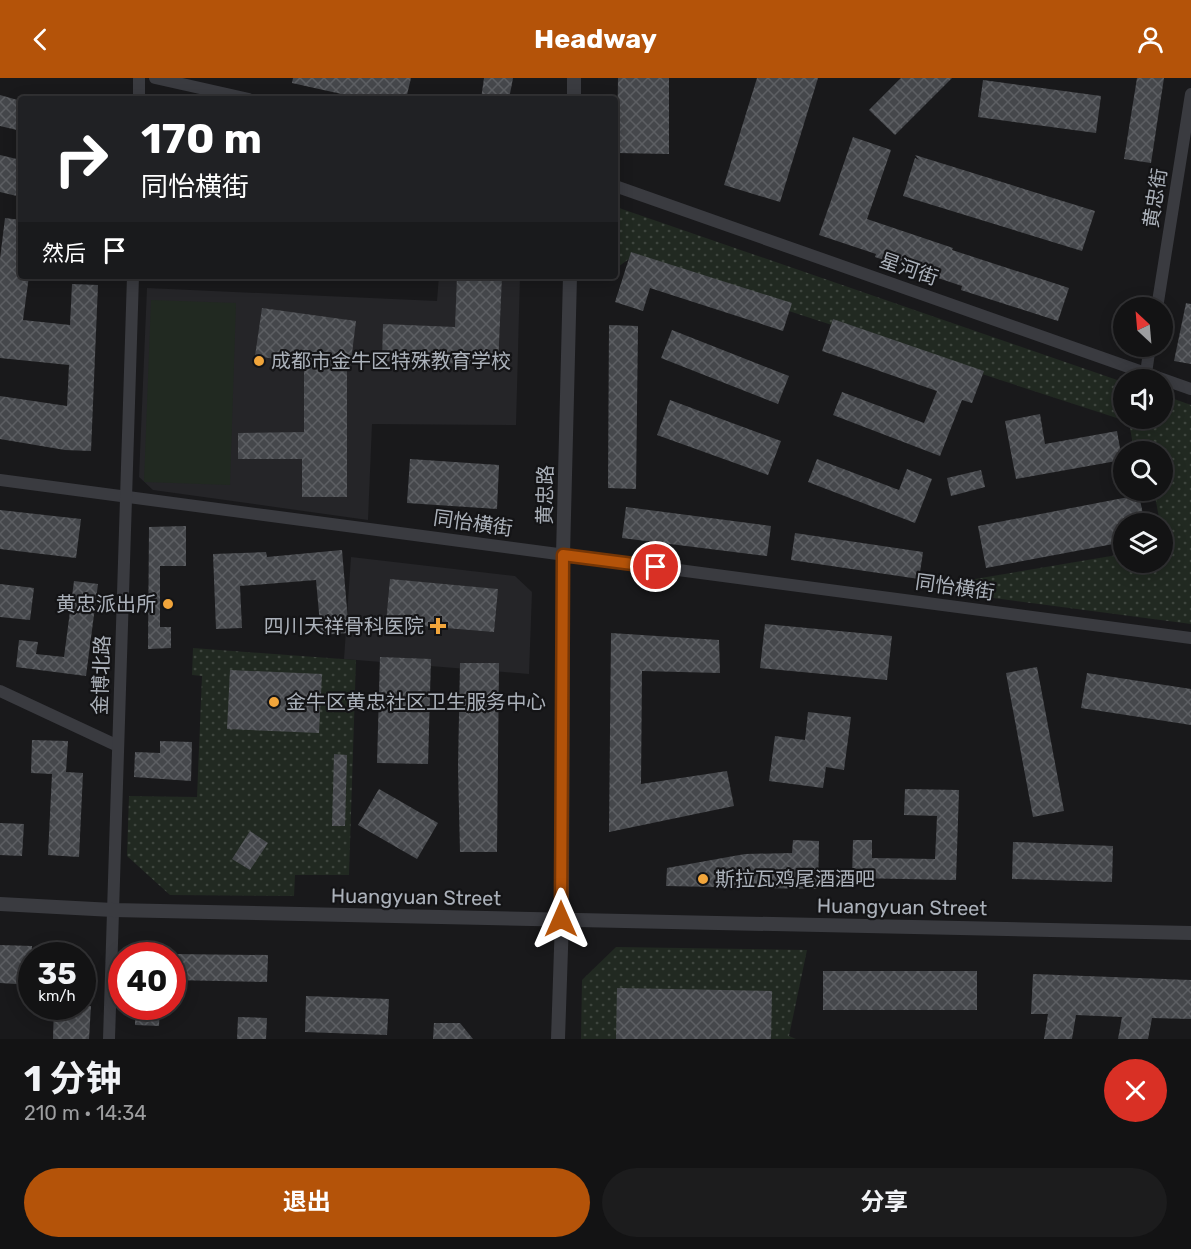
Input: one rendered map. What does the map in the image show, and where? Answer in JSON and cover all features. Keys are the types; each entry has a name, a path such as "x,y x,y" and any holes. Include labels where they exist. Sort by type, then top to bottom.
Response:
{"street":[{"path":"139,78 139,96"},
{"path":"155,78 236,96"},
{"path":"574,78 574,96"},
{"name":"黄忠街","path":"1159,297 1191,94"},
{"name":"星河街","path":"618,187 1135,369"},
{"name":"金博北路","path":"109,1039 133,279"},
{"name":"黄忠路","path":"558,1039 563,555 570,279"},
{"name":"星河街","path":"1173,383 1191,389"},
{"name":"同怡横街","path":"0,480 1191,638"},
{"path":"0,691 118,746"},
{"name":"Huangyuan Street","path":"0,904 113,910 1191,933"}],"shaded area":[{"path":"619,208 1113,379 1113,417 629,259 618,267"},
{"name":"成都市金牛区特殊教育学校","path":"439,279 520,279 516,425 372,424 368,520 153,490 139,477 147,288 437,301"},
{"path":"151,300 236,303 230,485 144,482"},
{"path":"1173,399 1191,405 1191,624 956,593 957,582 1113,556 1113,573 1173,573 1173,513 1158,513 1156,501 1173,501 1173,441 1132,441 1130,429 1173,429"},
{"name":"四川天祥骨科医院","path":"351,557 515,576 532,592 529,674 344,659"},
{"path":"193,648 356,660 349,875 295,875 294,896 170,895 127,856 129,796 197,797 202,676 192,675"},
{"path":"616,947 807,950 789,1036 796,1039 581,1039 582,980"}],"building":[{"path":"293,78 411,78 407,96 350,96 292,83"},
{"path":"484,78 513,78 510,96 481,96"},
{"path":"618,78 669,78 669,154 618,153"},
{"path":"757,78 818,78 780,202 724,185"},
{"path":"901,78 952,78 895,135 869,110"},
{"path":"1137,78 1164,78 1151,163 1124,159"},
{"path":"983,80 1101,96 1096,133 978,117"},
{"path":"0,95 18,100 18,130 0,126"},
{"path":"853,137 891,150 867,219 953,248 952,250 1069,288 1058,321 961,290 962,286 875,257 876,254 819,235"},
{"path":"0,155 18,159 18,196 0,192"},
{"path":"915,155 1095,211 1082,251 903,196 915,158 919,160"},
{"path":"5,218 18,220 18,279 29,279 23,320 70,325 72,284 98,285 91,451 65,450 0,439 0,396 67,406 69,365 0,358 0,259"},
{"path":"631,252 792,303 783,331 650,288 643,311 615,302"},
{"path":"457,279 502,279 498,365 382,361 383,324 455,327"},
{"path":"1186,303 1191,304 1191,364 1174,361"},
{"path":"262,308 356,321 350,369 347,369 347,497 302,497 302,459 238,459 238,433 304,432 304,363 255,356"},
{"path":"833,319 984,371 972,403 962,400 940,456 833,415 842,392 924,423 937,391 822,351"},
{"path":"609,325 638,326 636,489 608,488"},
{"path":"672,330 789,376 778,404 661,358"},
{"path":"670,400 781,441 768,475 657,435"},
{"path":"1040,414 1045,444 1117,431 1119,441 1113,441 1113,462 1016,479 1005,421"},
{"path":"410,459 499,465 497,509 407,503"},
{"path":"817,459 899,490 907,469 932,479 915,523 808,482"},
{"path":"981,470 985,487 951,496 947,478"},
{"path":"1113,500 1140,501 1143,513 1113,513 1113,544 986,568 978,526"},
{"path":"626,507 771,526 767,556 622,538"},
{"path":"0,510 81,519 76,558 0,549"},
{"path":"186,526 186,566 160,566 160,627 171,627 171,648 148,649 149,527"},
{"path":"795,533 923,552 919,579 791,560"},
{"path":"342,550 349,633 321,635 316,580 240,586 242,628 216,629 213,554 266,552 267,557"},
{"path":"390,579 498,589 494,632 386,623"},
{"path":"74,581 98,584 86,676 16,667 19,640 38,642 36,654 64,657"},
{"path":"0,584 34,588 30,620 0,617"},
{"path":"765,624 892,636 887,680 760,668"},
{"path":"611,633 719,640 720,673 642,671 641,784 727,771 734,806 609,832"},
{"path":"380,657 431,659 428,764 377,763"},
{"path":"460,663 499,663 497,852 460,852 458,768"},
{"path":"1037,667 1064,811 1033,817 1006,673"},
{"name":"金牛区黄忠社区卫生服务中心","path":"230,670 322,674 319,733 227,729"},
{"path":"1087,673 1191,689 1191,725 1081,708"},
{"path":"808,712 851,717 844,770 826,767 823,788 769,781 775,736 805,740"},
{"path":"32,740 68,741 66,772 83,773 79,857 48,855 52,774 31,773"},
{"path":"160,741 192,742 191,781 134,777 135,752 160,753"},
{"path":"334,754 347,755 345,826 332,826"},
{"path":"379,789 438,823 417,859 358,825"},
{"path":"905,789 959,790 956,880 852,878 853,840 872,840 872,858 935,859 937,816 904,815"},
{"path":"0,823 24,824 22,856 0,855"},
{"path":"250,831 268,843 250,870 232,859"},
{"path":"793,840 819,841 818,889 666,886 667,868 745,854 792,853"},
{"path":"1013,842 1113,846 1112,882 1012,879"},
{"path":"0,945 18,946 18,984 0,983"},
{"path":"186,954 268,955 267,982 186,980"},
{"path":"823,971 977,971 977,1010 823,1010"},
{"path":"1033,974 1191,980 1191,1019 1152,1018 1148,1039 1118,1039 1122,1017 1076,1015 1072,1039 1044,1039 1048,1014 1031,1014"},
{"path":"617,988 772,991 771,1039 616,1039"},
{"path":"306,996 389,999 387,1035 305,1032"},
{"path":"238,1017 267,1018 266,1039 237,1039"},
{"path":"54,1020 90,1020 89,1039 53,1039"},
{"path":"135,1020 159,1020 159,1026 135,1025"},
{"path":"434,1023 460,1023 473,1039 433,1039"}],"place":[{"name":"成都市金牛区特殊教育学校","path":"259,361"},
{"name":"黄忠派出所","path":"168,604"},
{"name":"四川天祥骨科医院","path":"438,626"},
{"name":"金牛区黄忠社区卫生服务中心","path":"274,702"},
{"name":"斯拉瓦鸡尾酒酒吧","path":"703,879"}],"route":[{"path":"561,919 563,555 656,567"}]}
